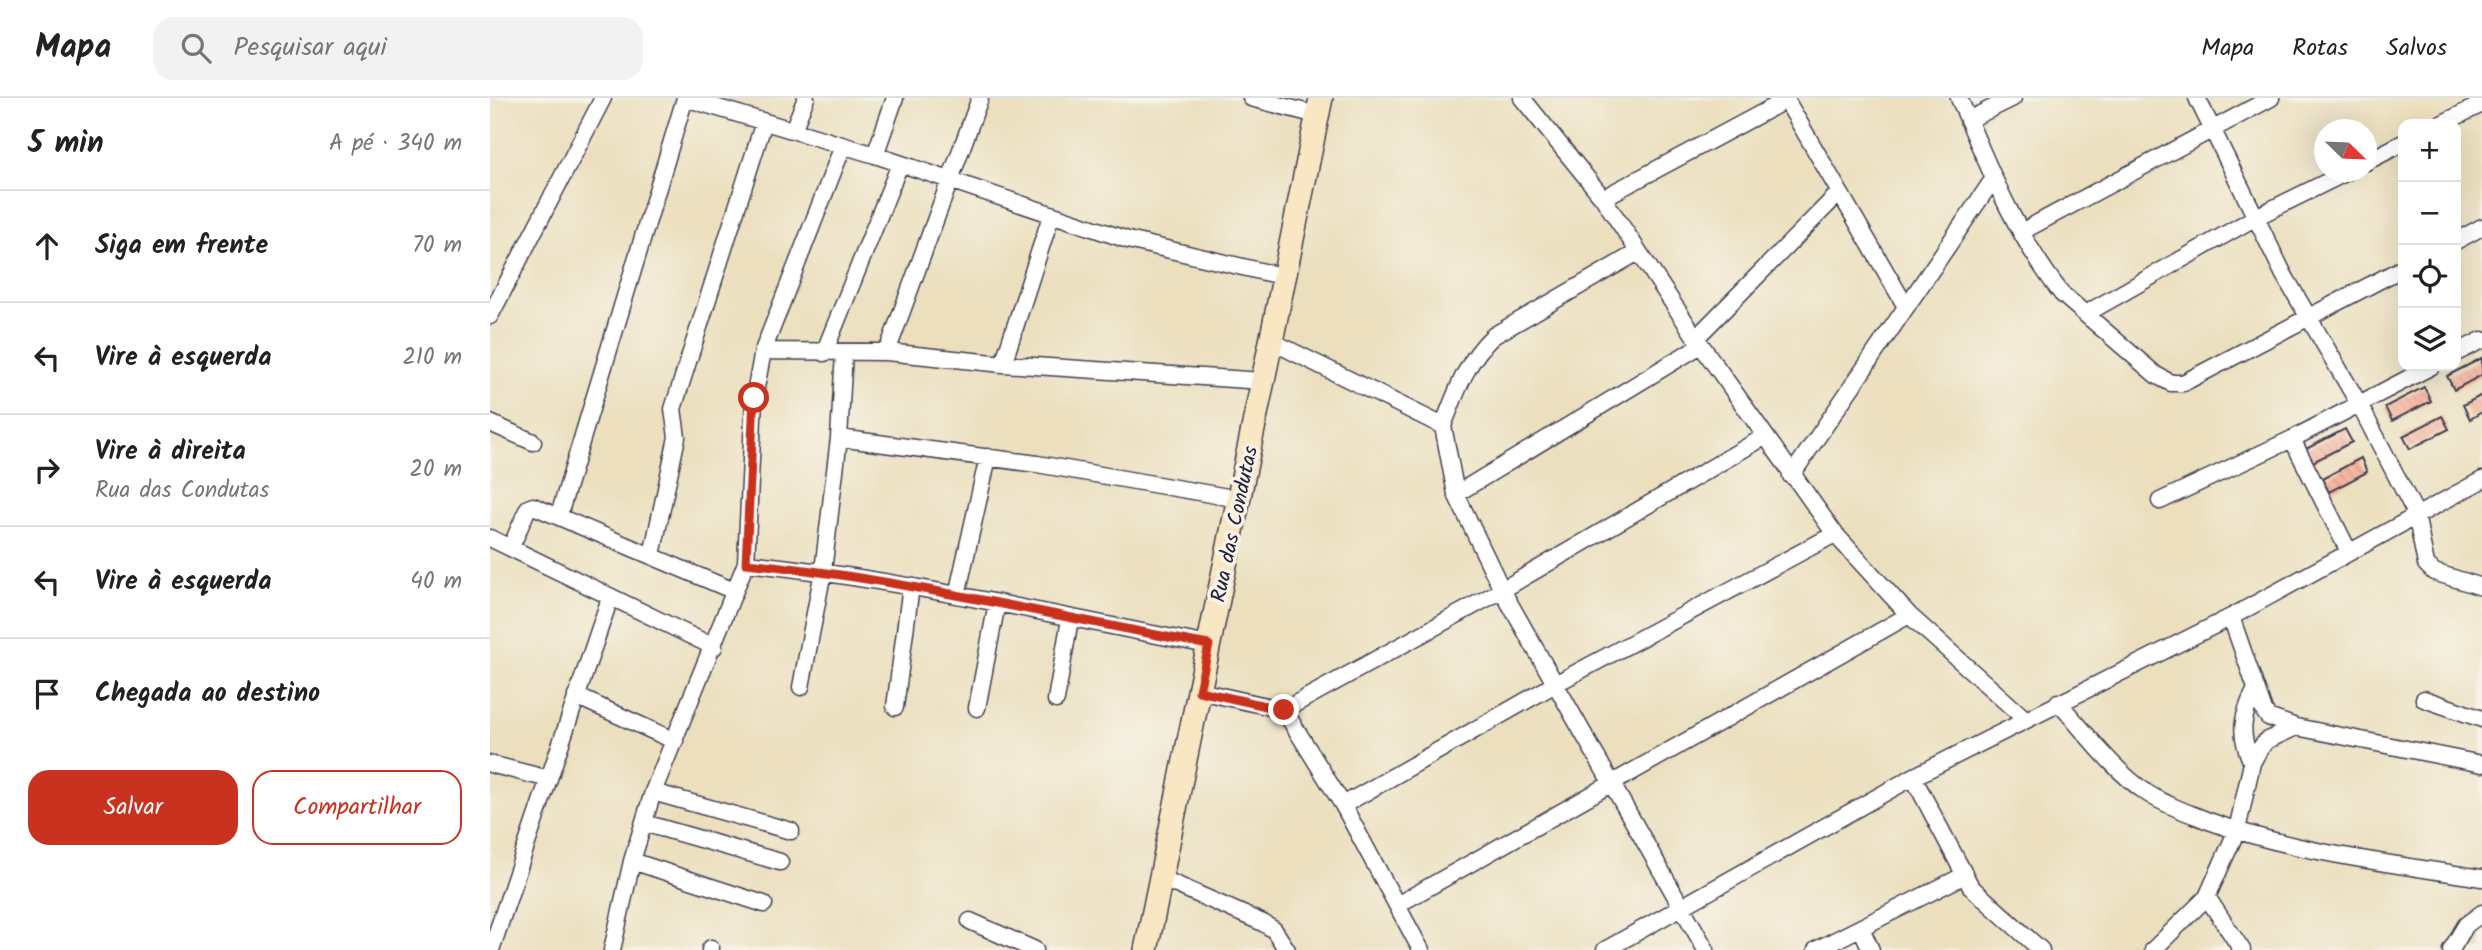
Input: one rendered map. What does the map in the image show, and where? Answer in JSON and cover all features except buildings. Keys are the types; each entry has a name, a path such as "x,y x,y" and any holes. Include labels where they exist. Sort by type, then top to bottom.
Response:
{"street":[{"path":"490,316 603,98"},
{"path":"793,130 806,98"},
{"path":"875,155 895,98"},
{"path":"887,352 980,98"},
{"path":"1251,98 1319,107"},
{"path":"1522,98 1603,198 1698,342 1791,476 1835,534 1909,615 2025,719"},
{"path":"1959,98 2021,232 2062,294 2156,375 2171,383 2183,383 2398,271"},
{"path":"1968,120 2013,98"},
{"path":"2197,98 2308,317 2359,404 2416,514 2426,564 2434,572 2482,587"},
{"path":"2021,232 2271,98"},
{"path":"559,515 690,99 875,155 1128,240 1285,277"},
{"path":"1603,198 1786,99 1838,194 1905,305"},
{"path":"2451,119 2482,104"},
{"name":"Rua das Condutas","path":"1146,950 1319,107"},
{"path":"652,555 677,437 673,409 764,122"},
{"path":"612,950 632,861 653,792 715,647 746,563 754,398 763,351 843,146"},
{"path":"2377,157 2398,146"},
{"path":"824,353 900,164"},
{"path":"1791,476 1994,178"},
{"path":"2087,313 2256,217 2327,182"},
{"path":"1456,494 1698,342 1838,194"},
{"path":"1003,364 1051,216"},
{"path":"2461,238 2482,228"},
{"path":"1638,252 1493,337 1479,349 1469,361 1443,426 1456,494 1502,590 1706,950"},
{"path":"2461,350 2482,340"},
{"path":"1272,341 1443,426"},
{"path":"763,351 887,352 1003,364 1263,382"},
{"path":"801,687 822,571 839,438 844,353"},
{"path":"2160,501 2292,439 2422,371"},
{"path":"490,423 533,442"},
{"path":"1199,691 1284,710 1502,590 1764,437"},
{"path":"839,438 988,457 1239,499"},
{"path":"2292,439 2349,552"},
{"path":"957,595 988,457"},
{"path":"1605,950 1913,777 2231,617 2482,480"},
{"path":"511,547 528,508 533,506 734,591"},
{"path":"1343,804 1557,683 1835,534"},
{"path":"490,538 715,647"},
{"path":"746,563 822,571 911,586 1209,645"},
{"path":"895,707 911,586"},
{"path":"491,950 610,597"},
{"path":"977,708 997,603"},
{"path":"1397,905 1909,615"},
{"path":"2231,617 2255,691 2268,717 2296,727 2482,764"},
{"path":"1056,700 1070,619"},
{"path":"2252,763 2244,748 2242,722 2255,691"},
{"path":"576,696 675,741"},
{"path":"2424,699 2482,719"},
{"path":"2058,702 2125,775 2148,794 2175,808 2237,830 2320,853 2482,878"},
{"path":"1284,710 1343,804 1421,950"},
{"path":"2153,950 2207,897 2237,830 2252,763 2266,741 2296,727"},
{"path":"490,764 549,779"},
{"path":"1913,777 1963,876 2041,950"},
{"path":"653,792 790,831"},
{"path":"644,823 780,862"},
{"path":"632,861 764,904"},
{"path":"1816,950 1963,876"},
{"path":"1160,878 1263,923 1274,930 1287,950"},
{"path":"2207,897 2242,950"},
{"path":"2452,950 2466,925 2482,913"},
{"path":"970,921 1035,950"},
{"path":"1861,928 1871,950"}],"route":[{"path":"754,398 746,563 822,571 911,586 1209,645 1199,691 1284,710"}]}
